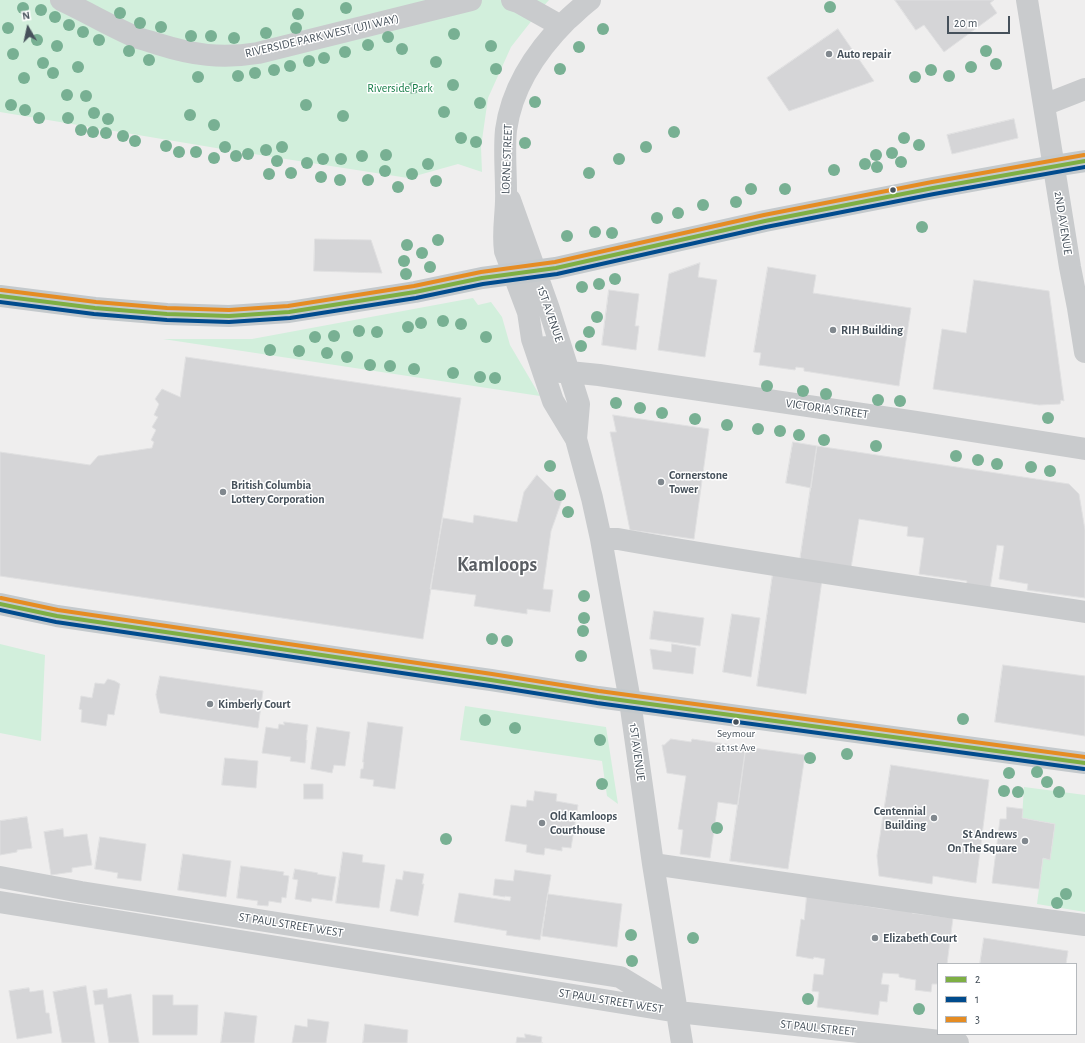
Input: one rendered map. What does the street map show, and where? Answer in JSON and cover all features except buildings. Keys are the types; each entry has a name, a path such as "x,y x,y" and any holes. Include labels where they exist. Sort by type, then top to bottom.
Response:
{"main road":[{"path":"0,296 95,308 160,314 229,316 289,312 415,292 482,278 566,266 764,221 933,188 1085,161"},
{"path":"0,604 57,616 630,702 1085,763"}],"street":[{"name":"RIVERSIDE PARK WEST (UJI WAY)","path":"61,0 138,38 186,52 208,56 258,53 471,0"},
{"path":"512,0 561,26"},
{"name":"LORNE STREET","path":"513,274 505,251 504,243 506,129 514,97 530,65 546,43 561,26 590,0"},
{"name":"2ND AVENUE","path":"1027,0 1070,267 1082,308 1085,352"},
{"path":"1044,106 1085,89"},
{"name":"1ST AVENUE","path":"506,191 549,309 579,404 576,439"},
{"name":"1ST AVENUE","path":"513,274 528,312 532,339 553,401 576,439 592,498 601,539 630,702 653,864 682,1043"},
{"name":"VICTORIA STREET","path":"528,312 542,335 552,365 560,372 599,375 1085,449"},
{"path":"601,539 618,539 892,584 1085,612"},
{"path":"653,864 956,908 1085,925"},
{"name":"ST PAUL STREET WEST","path":"0,877 89,893 620,977 678,1012"},
{"name":"ST PAUL STREET WEST","path":"0,902 678,1012"},
{"name":"ST PAUL STREET","path":"678,1012 958,1043"}],"green space":[{"name":"Riverside Park","path":"0,0 549,0 511,47 488,98 481,147 482,172 458,164 408,178 0,112"},
{"path":"473,298 478,305 491,302 502,317 510,345 540,396 163,339 252,339"},
{"path":"0,644 45,655 41,741 0,733"},
{"path":"465,706 606,727 618,804 607,796 602,761 460,740"},
{"path":"1024,787 1085,795 1085,912 1037,904 1043,858 1050,859 1055,824 1022,818"}],"transit line":[{"name":"3","path":"1,290 96,302 167,308 229,310 288,306 414,286 481,272 555,262 764,215 932,182 1084,155"},
{"name":"2","path":"0,296 95,308 167,314 229,316 289,312 415,292 482,278 556,268 765,221 933,188 1085,161"},
{"name":"1","path":"0,302 94,314 167,320 229,322 290,318 416,298 483,284 557,274 766,227 934,194 1085,167"},
{"name":"3","path":"1,598 58,610 599,691 1085,757"},
{"name":"2","path":"0,604 57,616 598,697 1085,763"},
{"name":"1","path":"0,610 56,622 597,703 1084,769"}],"place":[{"name":"Auto repair","path":"829,54"},
{"name":"RIH Building","path":"833,330"},
{"name":"Cornerstone Tower","path":"661,482"},
{"name":"British Columbia Lottery Corporation","path":"223,492"},
{"name":"Kimberly Court","path":"210,704"},
{"name":"Seymour at 1st Ave","path":"736,722"},
{"name":"Centennial Building","path":"934,818"},
{"name":"Old Kamloops Courthouse","path":"542,823"},
{"name":"St Andrews On The Square","path":"1025,841"},
{"name":"Elizabeth Court","path":"875,938"}],"district":[{"name":"Kamloops","path":"497,565"}]}
